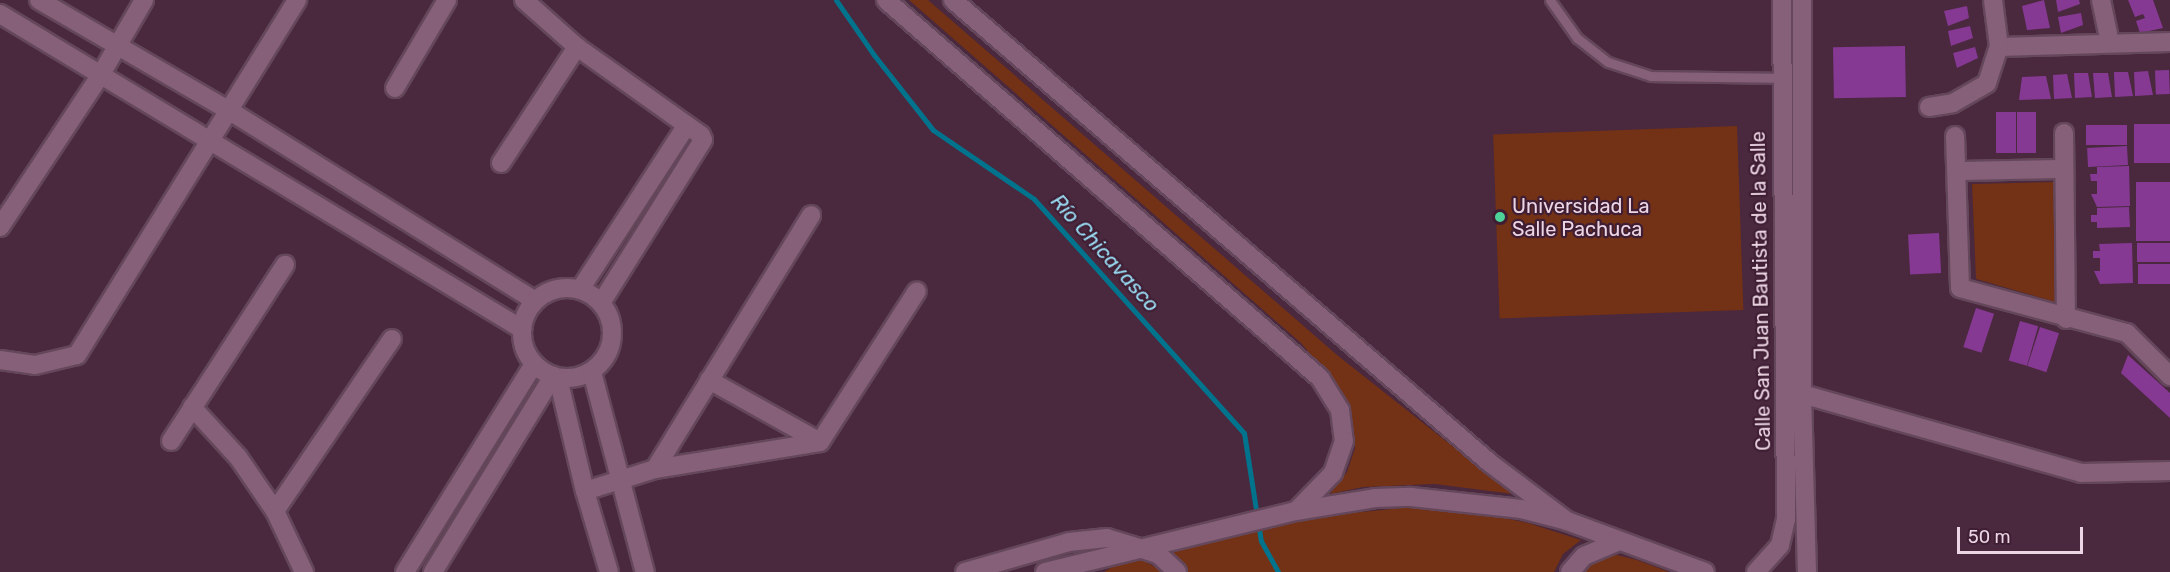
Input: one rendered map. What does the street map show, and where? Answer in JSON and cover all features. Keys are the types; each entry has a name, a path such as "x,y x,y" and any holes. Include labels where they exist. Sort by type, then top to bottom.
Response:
{"street":[{"path":"39,0 230,111 535,301"},
{"path":"0,227 100,76 144,0"},
{"path":"0,360 35,366 77,355 210,144 297,0"},
{"path":"395,88 447,0"},
{"path":"524,0 577,47 701,135 702,145 601,303"},
{"path":"886,0 1320,378 1340,410 1344,441 1333,473 1296,511"},
{"path":"953,0 1490,463 1568,521"},
{"name":"Calle San Juan Bautista de la Salle","path":"1756,572 1780,545 1786,519 1782,0"},
{"name":"Calle San Juan Bautista de la Salle","path":"1802,0 1800,81 1802,394 1807,572"},
{"path":"1929,107 1953,103 1987,83 1999,46 1992,0"},
{"path":"2101,0 2110,43"},
{"path":"0,14 210,144 522,329"},
{"path":"1999,46 2170,42"},
{"path":"501,163 577,47"},
{"path":"581,288 687,125"},
{"path":"2064,133 2067,319"},
{"path":"1954,136 1960,288 2067,319 2127,333 2170,376"},
{"path":"1957,171 2063,169"},
{"path":"655,469 811,215"},
{"path":"171,441 285,265"},
{"path":"581,288 601,303 611,320 612,340 605,358 592,372 573,379 556,377 534,364 523,344 522,329 535,301 554,290 581,288"},
{"path":"585,491 655,469 820,442 917,291"},
{"path":"275,512 392,339"},
{"path":"405,572 534,364"},
{"path":"592,372 645,572"},
{"path":"556,377 585,491 609,572"},
{"path":"432,572 556,377"},
{"path":"709,380 820,442"},
{"path":"1802,394 2081,473 2170,471"},
{"path":"192,407 238,457 275,512 304,572"},
{"path":"1045,572 1136,547 1296,511 1411,497 1521,508 1568,521 1705,572"},
{"path":"437,520 451,572"},
{"path":"965,572 1069,542 1107,538 1158,554 1177,572"},
{"path":"1570,572 1584,555 1620,541"},
{"path":"1092,572 1113,553"}],"lane":[{"path":"1550,0 1577,38 1608,62 1651,76 1782,78 1800,81"}],"shaded area":[{"path":"909,0 928,0 1337,355 1513,494 1435,484 1363,487 1330,494 1347,472 1355,448 1348,408 1330,377 1301,343"},
{"path":"1737,126 1743,310 1500,318 1493,135"},
{"path":"2055,182 2059,303 1976,279 1972,184"},
{"path":"1413,507 1464,510 1528,523 1581,540 1563,554 1554,572 1188,572 1168,549 1330,515"},
{"path":"1617,555 1669,572 1585,572 1597,559"},
{"path":"1138,558 1165,572 1104,572 1125,559"}],"building":[{"path":"2044,0 2050,28 2027,30 2022,6"},
{"path":"2056,0 2079,0 2080,4 2058,12"},
{"path":"2128,0 2153,0 2163,28 2140,33 2136,21 2145,18 2143,14 2135,17"},
{"path":"1967,6 1969,18 1948,26 1944,11"},
{"path":"2081,13 2083,25 2061,33 2058,17"},
{"path":"1970,26 1973,38 1951,46 1948,31"},
{"path":"1905,46 1906,97 1834,98 1833,47"},
{"path":"1975,47 1978,58 1957,68 1953,53"},
{"path":"2155,70 2169,70 2170,94 2156,94"},
{"path":"2148,71 2153,95 2135,96 2134,72"},
{"path":"2114,72 2128,72 2133,96 2115,97"},
{"path":"2074,73 2088,73 2092,97 2075,98"},
{"path":"2093,73 2108,73 2112,97 2095,98"},
{"path":"2067,74 2072,98 2054,99 2053,75"},
{"path":"2046,76 2051,99 2019,100 2022,77"},
{"path":"1996,112 2016,112 2016,153 1996,153"},
{"path":"2017,112 2036,112 2036,153 2017,153"},
{"path":"2134,124 2170,124 2170,163 2134,163"},
{"path":"2086,125 2127,125 2127,145 2086,145"},
{"path":"2127,146 2128,165 2088,167 2087,148"},
{"path":"2129,166 2130,206 2097,207 2091,194 2097,194 2097,181 2091,181 2090,174 2097,174 2097,167"},
{"path":"2136,182 2170,182 2170,241 2136,241"},
{"path":"2129,207 2130,227 2097,228 2097,222 2091,222 2091,215 2097,215 2097,208"},
{"path":"1939,233 1941,273 1910,275 1908,235"},
{"path":"2132,243 2133,283 2100,284 2094,271 2100,271 2100,258 2093,258 2093,251 2100,251 2099,244"},
{"path":"2137,243 2170,243 2170,262 2137,262"},
{"path":"2138,264 2170,264 2170,284 2138,284"},
{"path":"1976,308 1994,314 1981,353 1963,347"},
{"path":"2020,321 2038,326 2027,366 2009,360"},
{"path":"2040,327 2059,333 2046,372 2027,366"},
{"path":"2128,355 2170,393 2170,418 2121,373"}],"waterway":[{"name":"Río Chicavasco","path":"836,0 874,55 933,130 1034,199 1244,433 1261,541 1278,572"}],"place":[{"name":"Universidad La Salle Pachuca","path":"1500,217"}]}
